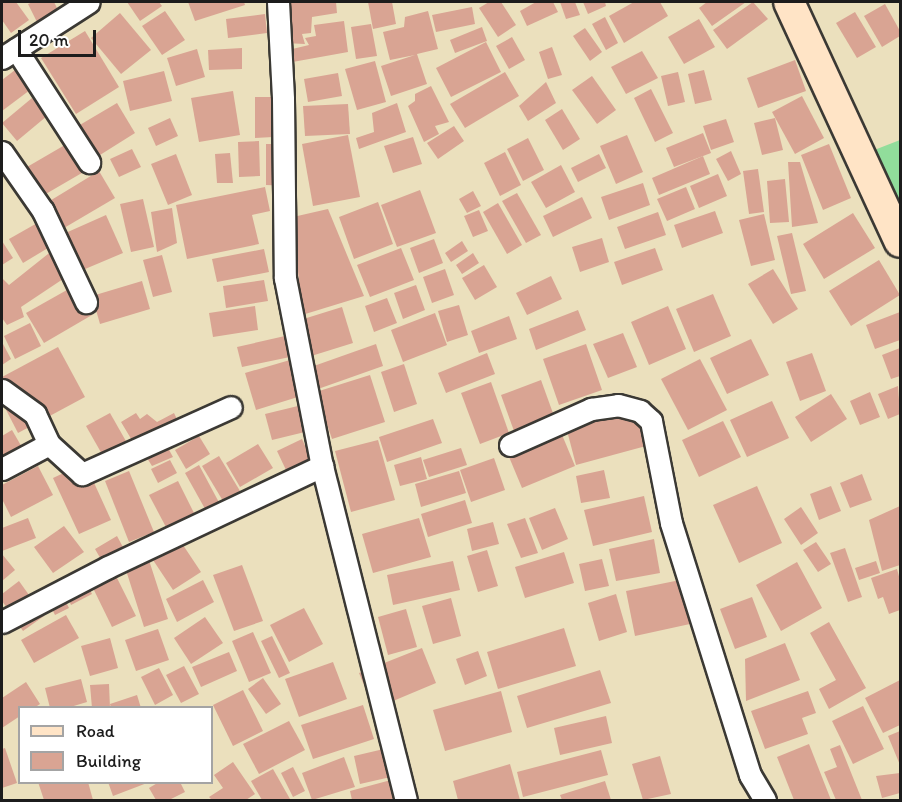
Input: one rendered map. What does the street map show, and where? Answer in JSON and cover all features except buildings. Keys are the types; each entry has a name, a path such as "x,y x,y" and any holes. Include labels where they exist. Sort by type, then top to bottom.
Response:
{"street":[{"path":"89,2 9,53 89,162"},
{"path":"278,2 283,99 285,278 322,465 406,801"},
{"path":"789,2 900,242"},
{"path":"2,152 43,211 86,302"},
{"path":"2,390 35,414 49,444 82,474 231,407"},
{"path":"510,445 591,409 618,405 640,411 651,421 671,523 750,775 765,801"},
{"path":"2,469 49,444"},
{"path":"2,622 108,567 322,465"}],"green space":[{"path":"900,140 900,226 864,154"}]}
